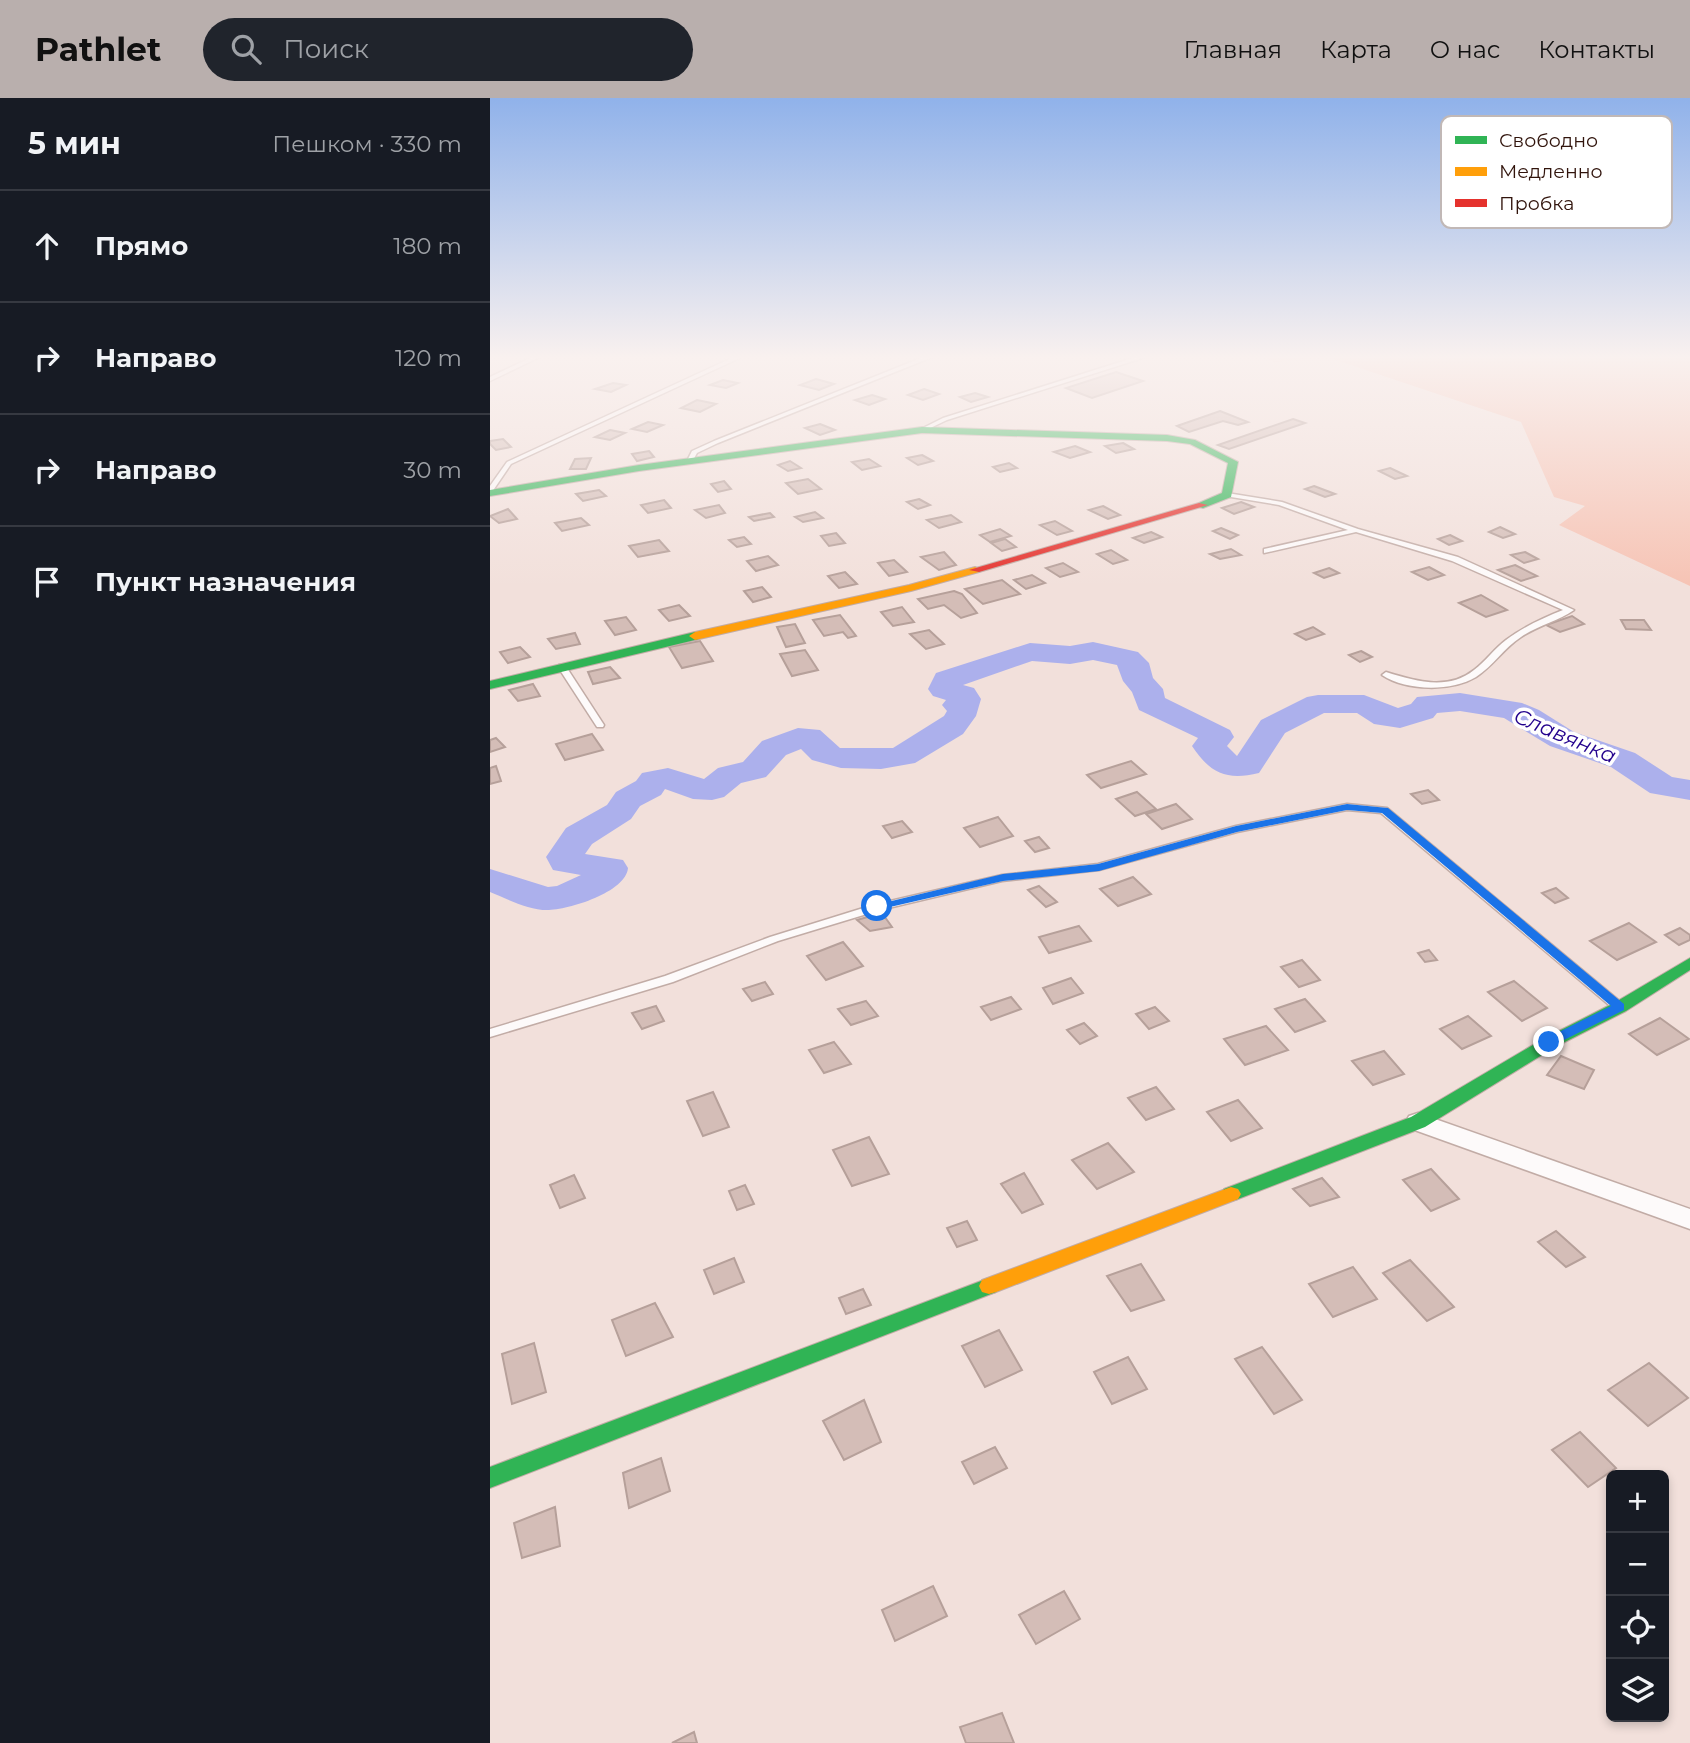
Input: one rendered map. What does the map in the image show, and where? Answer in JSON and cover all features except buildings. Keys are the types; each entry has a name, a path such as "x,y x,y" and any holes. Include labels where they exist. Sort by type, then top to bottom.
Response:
{"street":[{"path":"490,492 895,433"},
{"path":"490,685 793,612 911,588 1202,505 1227,495 1232,478 1233,462 1192,442 1167,438 1025,433"},
{"path":"490,1478 1419,1122 1549,1042 1620,1007 1690,962"},
{"path":"1419,1122 1690,1219"}],"lane":[{"path":"490,492 509,463 575,433"},
{"path":"690,461 694,452 739,433"},
{"path":"1227,495 1280,503 1356,530 1455,559 1570,610 1544,619 1509,641 1471,676 1442,685 1409,683 1386,675"},
{"path":"1267,551 1356,530"},
{"path":"562,667 600,724"},
{"path":"490,1033 669,979 774,939 877,906 1003,877 1099,867 1236,829 1347,807 1384,810 1620,1007"}],"shaded area":[{"path":"1526,433 1690,433 1690,586 1559,525 1585,506 1554,497"}],"waterway":[{"name":"Славянка","path":"490,880 545,899 565,897 609,876 610,868 566,862 564,857 579,836 619,812 628,799 649,788 654,780 659,778 671,779 690,788 712,790 730,775 754,770 774,748 798,738 808,737 822,752 841,758 881,759 904,756 951,727 960,716 964,708 958,705 965,699 963,695 944,689 947,680 1030,652 1070,655 1093,651 1127,658 1134,663 1138,681 1147,689 1150,703 1215,734 1218,737 1208,746 1224,763 1238,768 1247,766 1264,744 1272,727 1318,704 1364,704 1385,717 1400,718 1422,711 1428,704 1460,702 1511,710 1528,717 1562,739 1623,760 1662,786 1690,790"}],"traffic: fast":[{"path":"490,493 639,468 901,433"},
{"path":"1007,433 1167,438 1192,442 1233,462 1227,495 1203,505"},
{"path":"490,685 695,636"},
{"path":"1231,1194 1418,1122 1549,1043 1620,1007 1690,963"},
{"path":"490,1478 989,1286"}],"traffic: slow":[{"path":"695,636 911,588 975,570"},
{"path":"989,1286 1231,1194"}],"traffic: jam":[{"path":"975,570 1203,505"}],"route":[{"path":"877,906 1003,877 1099,867 1236,829 1347,807 1384,810 1620,1007 1549,1042"}]}
